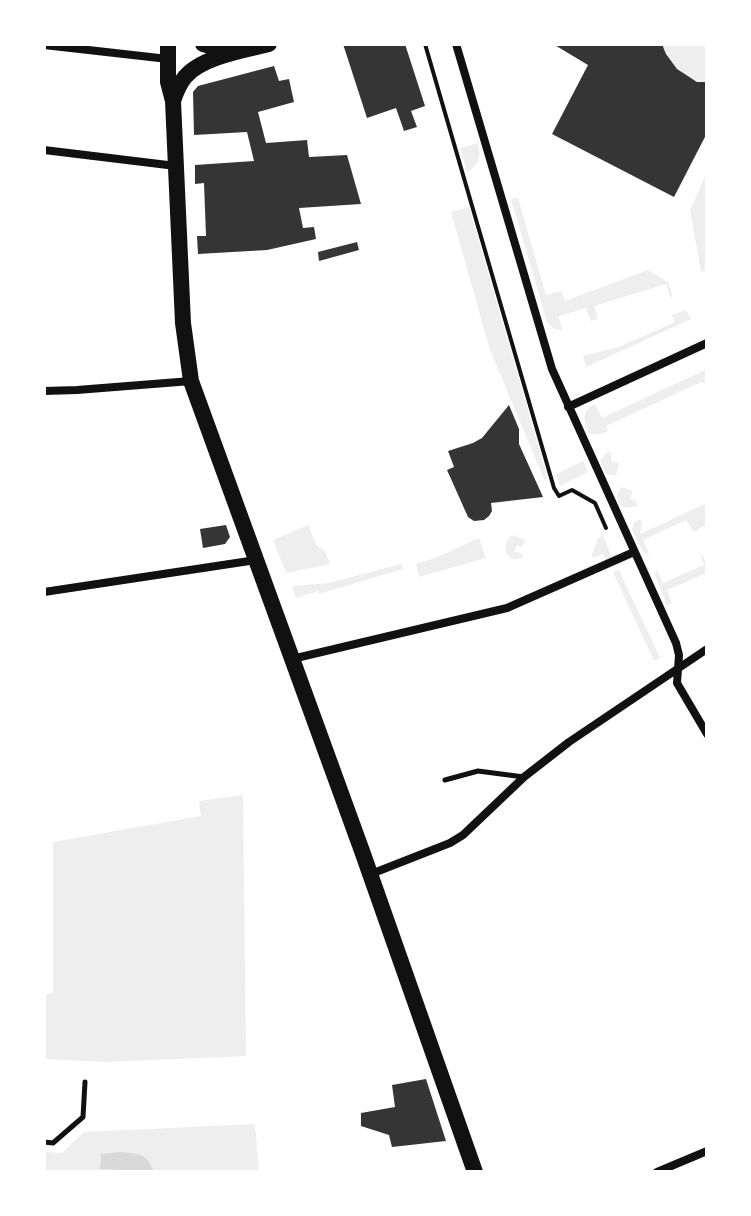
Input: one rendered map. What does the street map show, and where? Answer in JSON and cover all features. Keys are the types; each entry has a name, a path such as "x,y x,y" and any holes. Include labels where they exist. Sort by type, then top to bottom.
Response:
{"main road":[{"path":"203,44 234,52"},
{"path":"173,101 189,73 234,52 269,44"},
{"path":"168,51 168,82 173,101 177,166 183,323 191,381 475,1172"}],"street":[{"path":"456,44 552,369 676,643 679,655 677,683 707,734"},
{"path":"44,45 168,51"},
{"path":"44,150 177,166"},
{"path":"568,407 707,343"},
{"path":"44,391 191,381"},
{"path":"292,659 507,608 634,552"},
{"path":"44,592 257,560"},
{"path":"370,875 463,835 524,777 569,742 707,649"},
{"path":"657,1172 707,1151"}],"lane":[{"path":"445,780 478,771 524,777"},
{"path":"44,1142 53,1143 83,1117 85,1082"}],"path":[{"path":"425,44 554,488 559,496 572,490 595,503 621,558"}],"shaded area":[{"path":"662,44 707,44 707,82 692,79 679,70"},
{"path":"478,143 478,160 467,172 460,148"},
{"path":"707,172 707,270 701,272 690,210"},
{"path":"518,198 546,295 561,291 565,301 648,270 668,282 673,297 670,297 666,284 594,306 598,319 591,321 586,308 559,316 562,330 554,329 547,322 511,199"},
{"path":"469,207 548,479 544,479 490,350 451,212"},
{"path":"686,310 691,319 586,367 583,356 619,347 675,322 672,315"},
{"path":"707,369 707,384 701,382 606,426 608,431 589,433 584,417 595,404 602,418"},
{"path":"610,451 611,461 619,463 616,476 606,474 600,461"},
{"path":"583,461 588,472 560,486 556,474"},
{"path":"621,487 633,491 630,499 636,501 638,506 627,508 620,505 617,496"},
{"path":"707,503 707,524 694,532 686,520 643,540 649,554 643,552 632,530 634,522 640,519 642,523 640,534"},
{"path":"308,525 317,546 325,551 330,564 286,573 273,540"},
{"path":"512,535 525,540 522,547 517,545 514,551 523,558 512,559 505,552 507,540"},
{"path":"603,536 612,557 606,560 603,554 593,558 592,554 598,538"},
{"path":"479,538 486,558 419,577 416,564"},
{"path":"699,551 707,563 707,573 667,590 672,603 667,605 654,573 657,570 663,583 704,565"},
{"path":"401,564 403,569 319,594 318,591 296,598 292,586 329,583"},
{"path":"619,570 660,658 654,661 613,572"},
{"path":"243,795 246,1056 105,1062 44,1059 44,994 53,993 53,842 201,816 199,801"},
{"path":"255,1124 259,1172 44,1172 44,1152 62,1153 84,1132"},
{"path":"120,1152 145,1157 154,1172 100,1169 101,1154"}],"building":[{"path":"343,44 405,44 425,106 411,111 417,127 404,131 396,108 367,118"},
{"path":"553,44 662,44 677,69 697,82 707,82 707,133 674,197 552,134 588,65"},
{"path":"274,66 279,81 289,79 294,102 258,112 266,143 307,140 309,157 347,155 361,204 299,208 303,228 314,227 316,239 267,250 198,254 197,236 206,236 204,183 195,184 195,165 254,161 247,132 194,135 193,92 198,86"},
{"path":"357,242 359,250 319,261 318,252"},
{"path":"509,405 519,429 519,444 543,497 491,503 489,516 474,521 468,517 447,470 454,467 448,451 482,438"},
{"path":"226,525 230,537 225,544 203,548 200,529"},
{"path":"426,1079 446,1141 392,1147 389,1135 361,1126 361,1113 395,1107 392,1085"}]}
